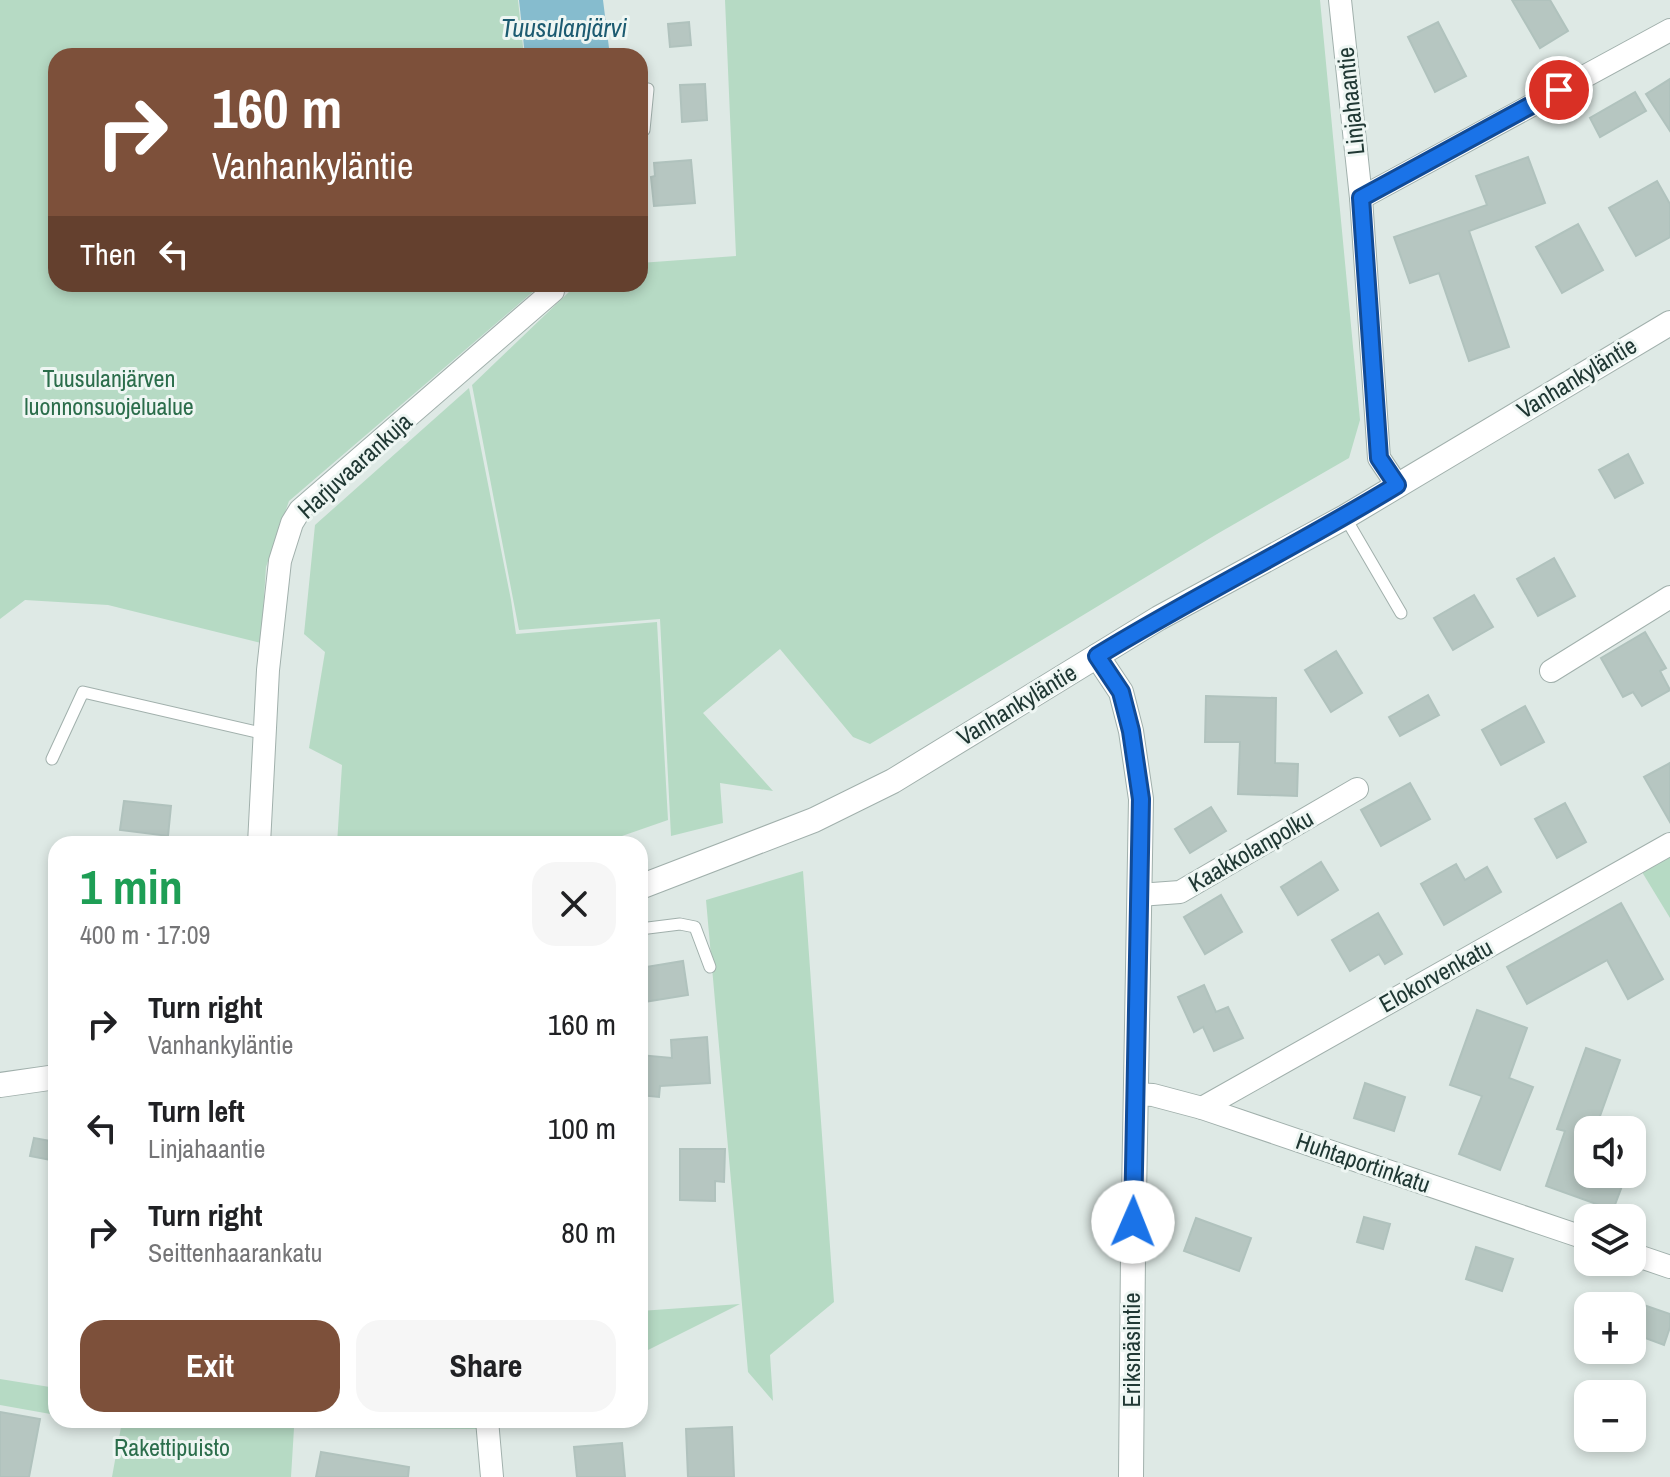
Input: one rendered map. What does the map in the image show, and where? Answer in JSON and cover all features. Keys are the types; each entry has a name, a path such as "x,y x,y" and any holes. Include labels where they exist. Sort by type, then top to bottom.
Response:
{"street":[{"name":"Linjahaantie","path":"1340,0 1361,198 1379,458 1397,485"},
{"path":"1361,198 1670,30"},
{"name":"Harjuvaarankuja","path":"259,836 268,670 280,561 292,523 300,510 550,292"},
{"name":"Vanhankyläntie","path":"648,884 814,820 893,781 1159,618 1345,517 1670,323"},
{"path":"1551,671 1670,597"},
{"name":"Eriksnäsintie","path":"1097,656 1121,692 1131,731 1141,799 1131,1477"},
{"name":"Kaakkolanpolku","path":"1139,895 1180,892 1357,789"},
{"name":"Elokorvenkatu","path":"1202,1108 1670,844"},
{"path":"0,1085 48,1078"},
{"name":"Huhtaportinkatu","path":"1135,1094 1153,1095 1202,1108 1574,1234"},
{"path":"1646,1259 1670,1267"},
{"path":"488,1428 492,1477"}],"lane":[{"path":"1345,517 1401,613"},
{"path":"52,759 83,692 265,734"},
{"path":"648,928 680,924 695,927 710,967"}],"green space":[{"name":"Tuusulanjärven luonnonsuojelualue","path":"0,0 518,0 523,48 48,48 48,292 533,292 289,501 266,567 261,643 108,605 25,600 0,619"},
{"path":"725,0 1320,0 1360,420 1349,458 1217,534 870,744 853,737 780,649 703,713 773,791 720,783 723,823 671,836 660,619 519,630 472,385 569,292 648,292 648,262 736,256"},
{"path":"469,388 516,634 657,622 668,820 622,836 338,836 342,765 309,748 325,652 304,634 315,525"},
{"path":"1670,857 1670,918 1642,872"},
{"path":"803,871 834,1302 770,1355 773,1401 748,1372 706,900"},
{"path":"740,1304 648,1350 648,1310"},
{"name":"Rakettipuisto","path":"0,1379 48,1387 48,1414 0,1405"},
{"name":"Rakettipuisto","path":"121,1428 294,1428 291,1477 112,1477"},
{"name":"Rakettipuisto","path":"294,1428 481,1428 481,1429"}],"water":[{"name":"Tuusulanjärvi","path":"519,0 603,0 609,48 524,48"}],"building":[{"path":"1512,0 1550,0 1568,31 1540,48"},
{"path":"689,22 691,45 670,47 668,24"},
{"path":"1438,22 1466,76 1435,92 1408,37"},
{"path":"1670,79 1670,131 1646,94"},
{"path":"705,84 707,120 682,122 680,85"},
{"path":"1635,92 1646,111 1600,137 1590,118"},
{"path":"1528,157 1545,203 1469,231 1509,347 1469,361 1439,273 1410,283 1394,237 1487,205 1476,176"},
{"path":"691,160 695,203 654,206 651,177 655,176 654,163"},
{"path":"1657,181 1670,204 1670,237 1636,256 1609,208"},
{"path":"1578,224 1603,270 1562,293 1536,247"},
{"path":"1628,454 1643,483 1615,498 1599,470"},
{"path":"1554,558 1575,596 1538,616 1517,579"},
{"path":"1474,595 1493,627 1453,650 1434,618"},
{"path":"1645,632 1666,668 1660,671 1670,690 1642,706 1633,692 1623,697 1601,658"},
{"path":"1336,651 1362,693 1331,712 1305,670"},
{"path":"1428,695 1439,715 1400,736 1389,717"},
{"path":"1206,696 1276,698 1275,763 1298,764 1297,796 1238,794 1240,742 1205,742"},
{"path":"1525,706 1544,742 1501,765 1482,730"},
{"path":"1670,763 1670,822 1644,777"},
{"path":"1410,783 1430,819 1381,846 1361,810"},
{"path":"124,801 171,806 168,836 120,830"},
{"path":"1565,803 1586,842 1557,858 1535,819"},
{"path":"1211,807 1226,831 1190,853 1175,829"},
{"path":"1321,862 1338,890 1298,915 1281,887"},
{"path":"1456,864 1465,880 1487,867 1501,892 1444,925 1421,884"},
{"path":"1221,895 1242,932 1205,954 1184,917"},
{"path":"1621,903 1663,979 1628,999 1607,960 1527,1004 1507,967"},
{"path":"1378,913 1402,954 1385,964 1379,954 1350,971 1332,940"},
{"path":"683,961 688,995 648,1001 648,967"},
{"path":"1204,985 1216,1012 1228,1007 1243,1038 1214,1051 1203,1027 1194,1032 1178,997"},
{"path":"1477,1010 1527,1028 1509,1078 1533,1087 1500,1170 1459,1154 1482,1096 1450,1085"},
{"path":"707,1037 710,1083 660,1086 659,1097 648,1096 648,1056 672,1058 671,1040"},
{"path":"1586,1048 1620,1060 1600,1116 1574,1116 1574,1188 1621,1188 1615,1204 1596,1204 1546,1186 1565,1131 1557,1129"},
{"path":"1365,1083 1405,1097 1394,1131 1354,1118"},
{"path":"34,1138 48,1141 48,1159 30,1156"},
{"path":"680,1149 725,1149 724,1182 715,1181 715,1201 680,1200"},
{"path":"1364,1217 1390,1224 1383,1249 1357,1242"},
{"path":"1196,1218 1251,1238 1239,1271 1184,1251"},
{"path":"1476,1247 1513,1259 1502,1291 1466,1279"},
{"path":"1646,1306 1670,1314 1670,1327 1664,1345 1646,1338"},
{"path":"0,1412 40,1419 29,1477 0,1477"},
{"path":"732,1427 734,1477 688,1477 686,1429"},
{"path":"622,1443 625,1477 577,1477 574,1447"},
{"path":"321,1452 409,1467 408,1477 316,1477"}],"route":[{"path":"1133,1222 1141,799 1131,731 1121,692 1097,656 1397,485 1379,458 1361,198 1559,90"}]}
